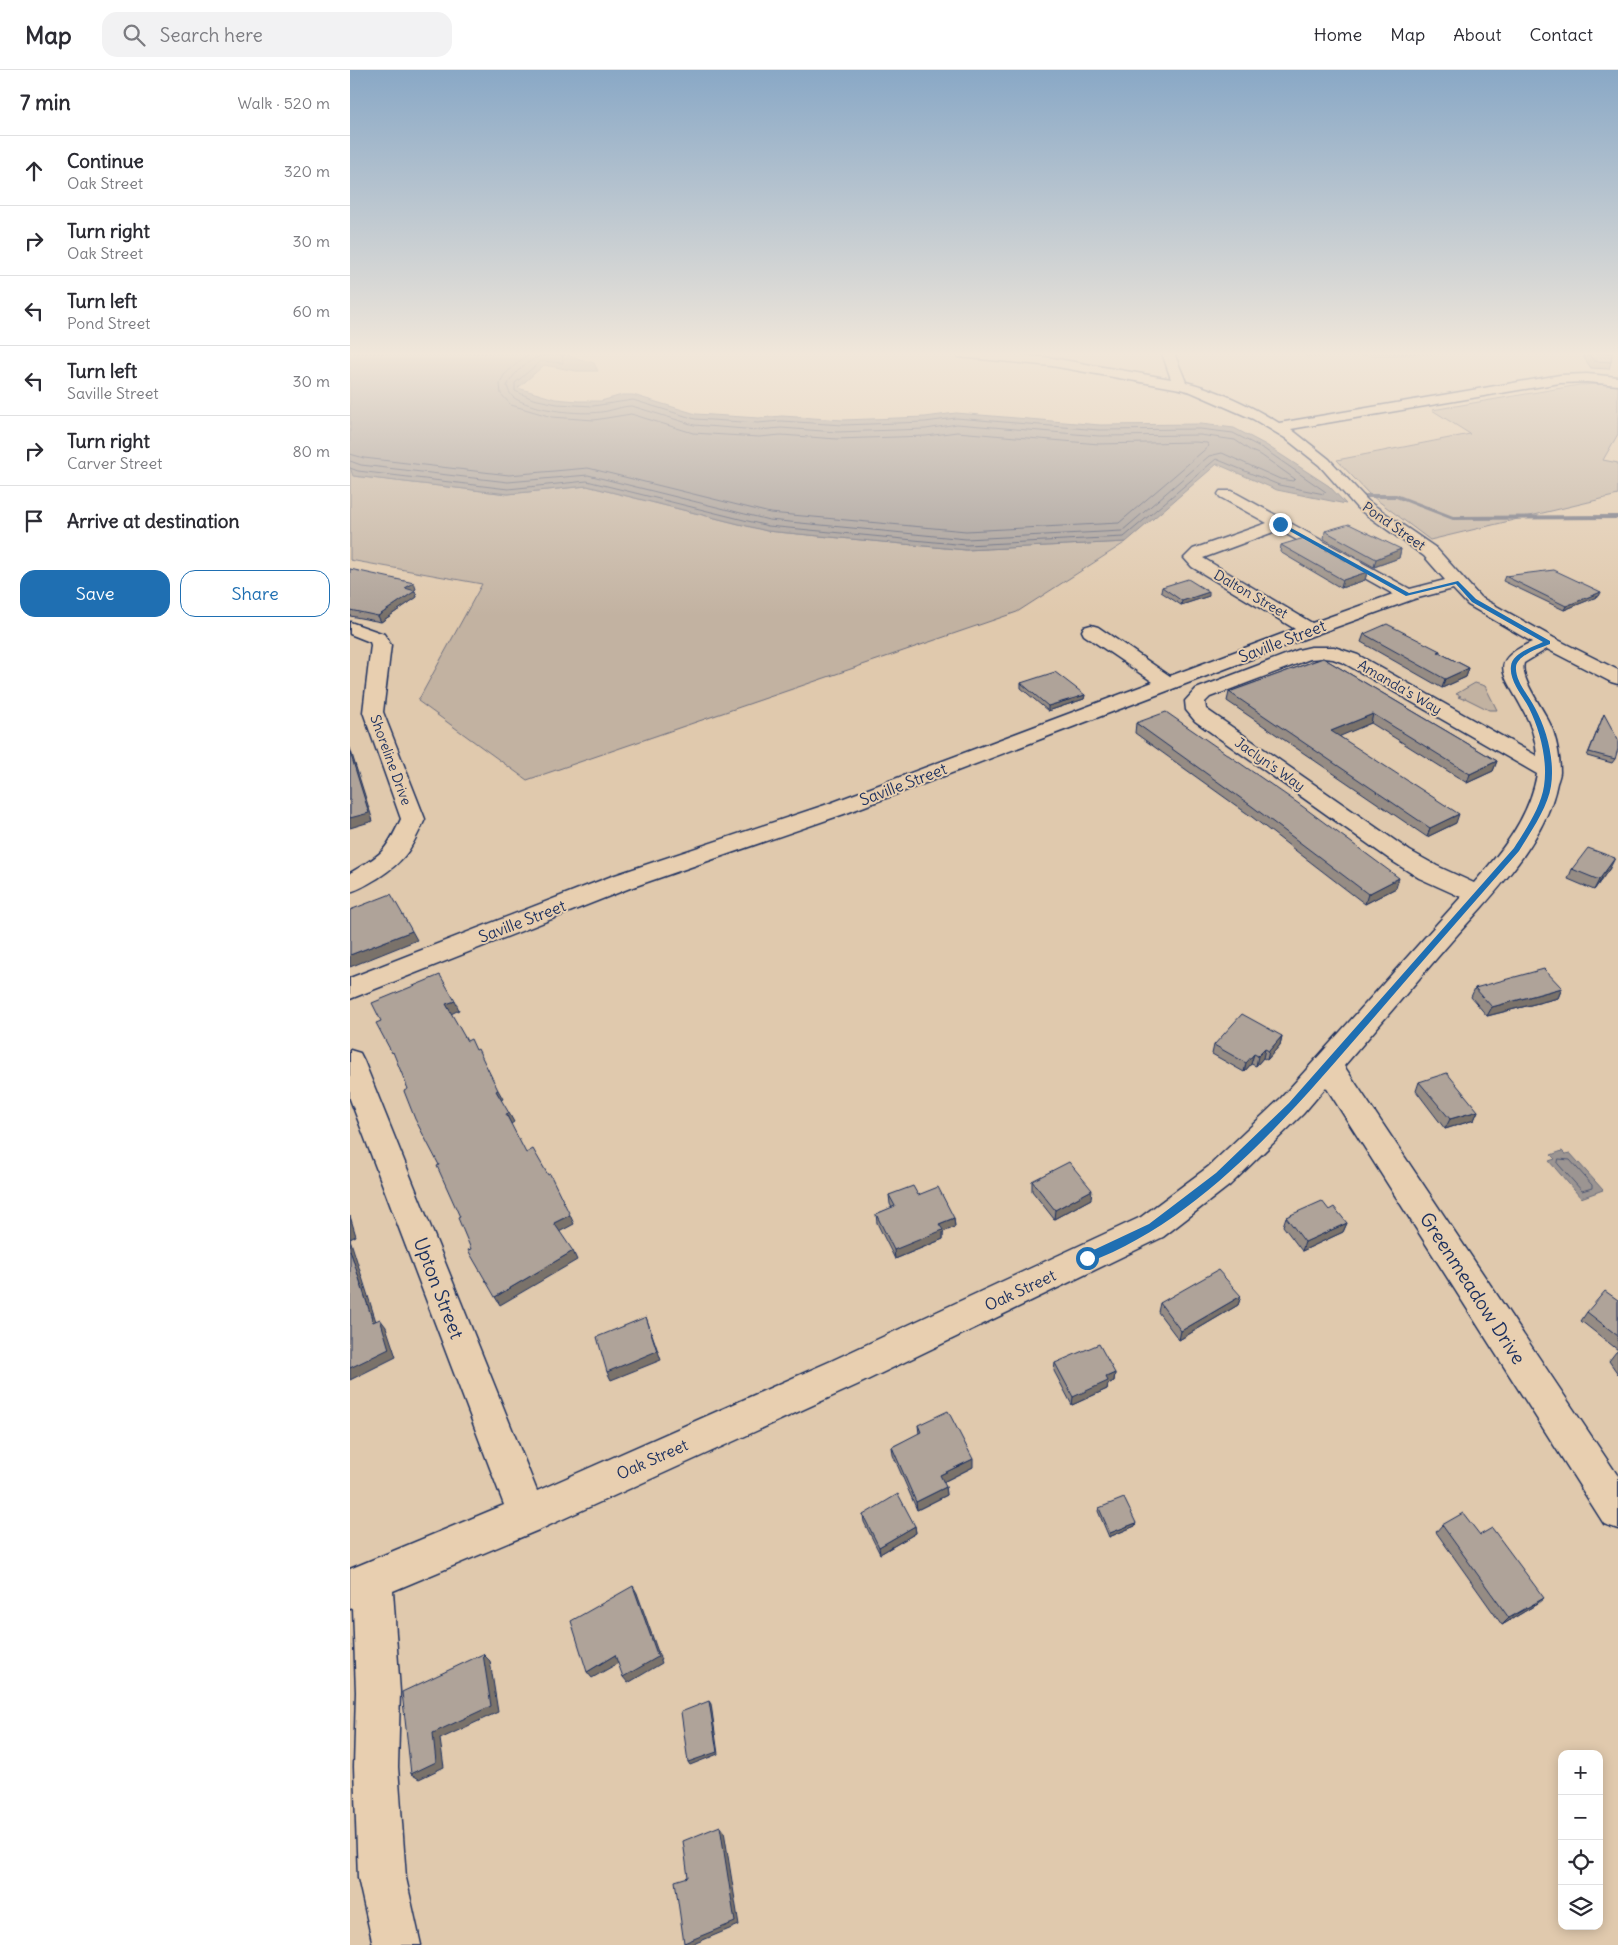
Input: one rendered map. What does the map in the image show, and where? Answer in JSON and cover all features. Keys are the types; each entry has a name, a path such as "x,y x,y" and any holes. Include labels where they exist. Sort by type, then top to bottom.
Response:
{"street":[{"name":"Pond Street","path":"1298,440 1324,462 1363,505 1430,552 1474,601 1618,678"},
{"path":"1226,494 1408,595"},
{"name":"Dalton Street","path":"1280,524 1199,553 1193,558 1198,563 1310,630"},
{"name":"Saville Street","path":"350,989 622,882 836,809 1310,630 1408,595 1457,582"},
{"name":"Shoreline Drive","path":"350,628 377,638 382,644 373,712 413,819 400,847 388,860 350,884"},
{"path":"1091,631 1168,684"},
{"name":"Oak Street","path":"361,1584 527,1515 844,1373 1152,1226 1219,1176 1292,1106 1328,1066 1516,849 1532,824 1548,786 1546,749 1538,719 1518,683 1513,668 1521,655 1548,642"},
{"name":"Amanda's Way","path":"1328,652 1348,657 1548,772"},
{"name":"Jaclyn's Way","path":"1328,652 1305,654 1203,693 1195,701 1196,710 1202,717 1401,856 1428,872 1477,894"},
{"name":"Amanda's Way","path":"1470,728 1488,733 1515,736 1532,729 1538,719"},
{"name":"Upton Street","path":"350,1061 527,1515"},
{"name":"Greenmeadow Drive","path":"1328,1066 1618,1510"},
{"path":"361,1584 378,1692 376,1767 382,1878 397,1945"}],"shaded area":[{"path":"1437,440 1614,440 1603,460 1618,463 1618,495 1430,540 1369,494 1337,460"},
{"path":"350,467 354,476 508,494 587,486 767,531 966,550 1126,542 1017,612 527,780 418,701 482,584 350,560"},
{"path":"1475,683 1485,686 1497,710 1489,710 1465,698 1458,697 1461,696 1456,694"}],"water":[{"path":"350,440 1258,440 1329,486 1346,504 1277,490 1217,464 1126,542 966,550 767,531 587,486 508,494 353,476 350,467"},
{"path":"1562,1151 1565,1154 1570,1153 1603,1190 1581,1198 1549,1161 1555,1159 1551,1155"}],"building":[{"path":"1349,524 1401,549 1376,559 1325,531"},
{"path":"1304,538 1367,572 1343,580 1281,545"},
{"path":"350,569 414,583 405,588 415,591 378,616 350,610"},
{"path":"1554,570 1601,592 1566,606 1505,576"},
{"path":"1188,579 1209,592 1182,601 1162,587"},
{"path":"1387,624 1469,668 1445,679 1364,634"},
{"path":"1323,658 1497,761 1470,774 1373,714 1331,731 1459,814 1430,828 1229,692"},
{"path":"1055,672 1085,695 1048,706 1021,683"},
{"path":"1166,712 1302,806 1399,878 1368,894 1253,807 1136,723"},
{"path":"1604,714 1618,740 1615,759 1589,752"},
{"path":"350,752 369,813 350,818"},
{"path":"1588,848 1615,858 1599,880 1572,869"},
{"path":"391,894 412,931 350,955 350,910"},
{"path":"1544,969 1562,988 1492,1007 1475,988"},
{"path":"440,975 455,1001 446,1004 467,1041 471,1039 476,1050 478,1049 498,1090 496,1091 509,1113 506,1114 526,1153 533,1149 548,1175 550,1174 570,1215 554,1223 573,1251 495,1297 468,1250 471,1249 458,1218 460,1217 437,1166 439,1165 415,1119 404,1091 408,1089 393,1052 376,1023 381,1021 372,1003"},
{"path":"1242,1014 1282,1036 1269,1051 1265,1049 1258,1056 1254,1054 1246,1063 1214,1045"},
{"path":"1447,1073 1478,1111 1450,1119 1419,1082"},
{"path":"1069,1162 1092,1190 1055,1210 1032,1181"},
{"path":"913,1186 918,1195 938,1187 954,1218 939,1224 943,1230 894,1250 876,1214 895,1206 889,1195"},
{"path":"1322,1201 1329,1210 1334,1207 1347,1223 1305,1242 1286,1217"},
{"path":"350,1250 373,1322 380,1319 389,1349 350,1368"},
{"path":"1218,1270 1241,1296 1181,1331 1160,1303"},
{"path":"1605,1291 1618,1300 1618,1336 1587,1312"},
{"path":"646,1317 657,1351 607,1372 597,1337"},
{"path":"1099,1344 1115,1373 1106,1377 1108,1381 1073,1397 1055,1363"},
{"path":"948,1411 973,1459 940,1475 946,1487 916,1502 892,1447 921,1432 918,1425"},
{"path":"898,1494 915,1526 879,1547 863,1515"},
{"path":"1124,1498 1136,1523 1110,1533 1099,1508"},
{"path":"1463,1513 1480,1535 1492,1528 1544,1598 1509,1618 1442,1525"},
{"path":"633,1586 658,1657 623,1677 615,1655 587,1672 571,1621"},
{"path":"483,1654 491,1706 433,1733 436,1762 411,1774 402,1692"},
{"path":"709,1701 717,1752 688,1762 681,1712"},
{"path":"720,1826 735,1922 684,1943 675,1881 688,1877 683,1841"}],"waterway":[{"path":"1366,496 1396,496 1453,518 1618,517"}],"route":[{"path":"1087,1258 1152,1226 1219,1176 1292,1106 1516,849 1539,811 1548,786 1546,749 1541,729 1538,719 1518,683 1513,668 1521,655 1548,642 1474,601 1457,582 1432,587 1408,595 1341,556 1280,524"}]}
